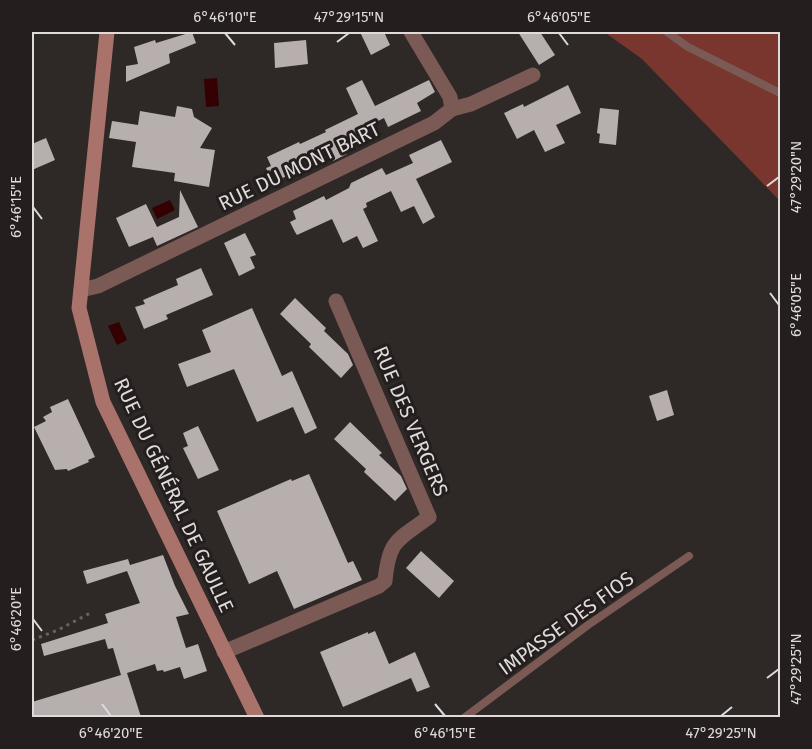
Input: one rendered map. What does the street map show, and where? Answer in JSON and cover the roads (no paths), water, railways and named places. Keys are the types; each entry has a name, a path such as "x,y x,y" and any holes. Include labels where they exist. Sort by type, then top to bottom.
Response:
{"main road":[{"name":"RUE DU GÉNÉRAL DE GAULLE","path":"107,32 79,308 103,402 257,717"}],"street":[{"path":"411,32 450,97 452,109"},
{"name":"RUE DU MONT BART","path":"81,290 98,286 434,123 452,109 471,104 533,75"},
{"name":"RUE DES VERGERS","path":"224,652 379,586 385,581 389,554 396,542 429,517 336,301"}],"lane":[{"path":"667,32 688,47 780,93"},
{"name":"IMPASSE DES FIOS","path":"464,717 588,625 688,556"}]}
